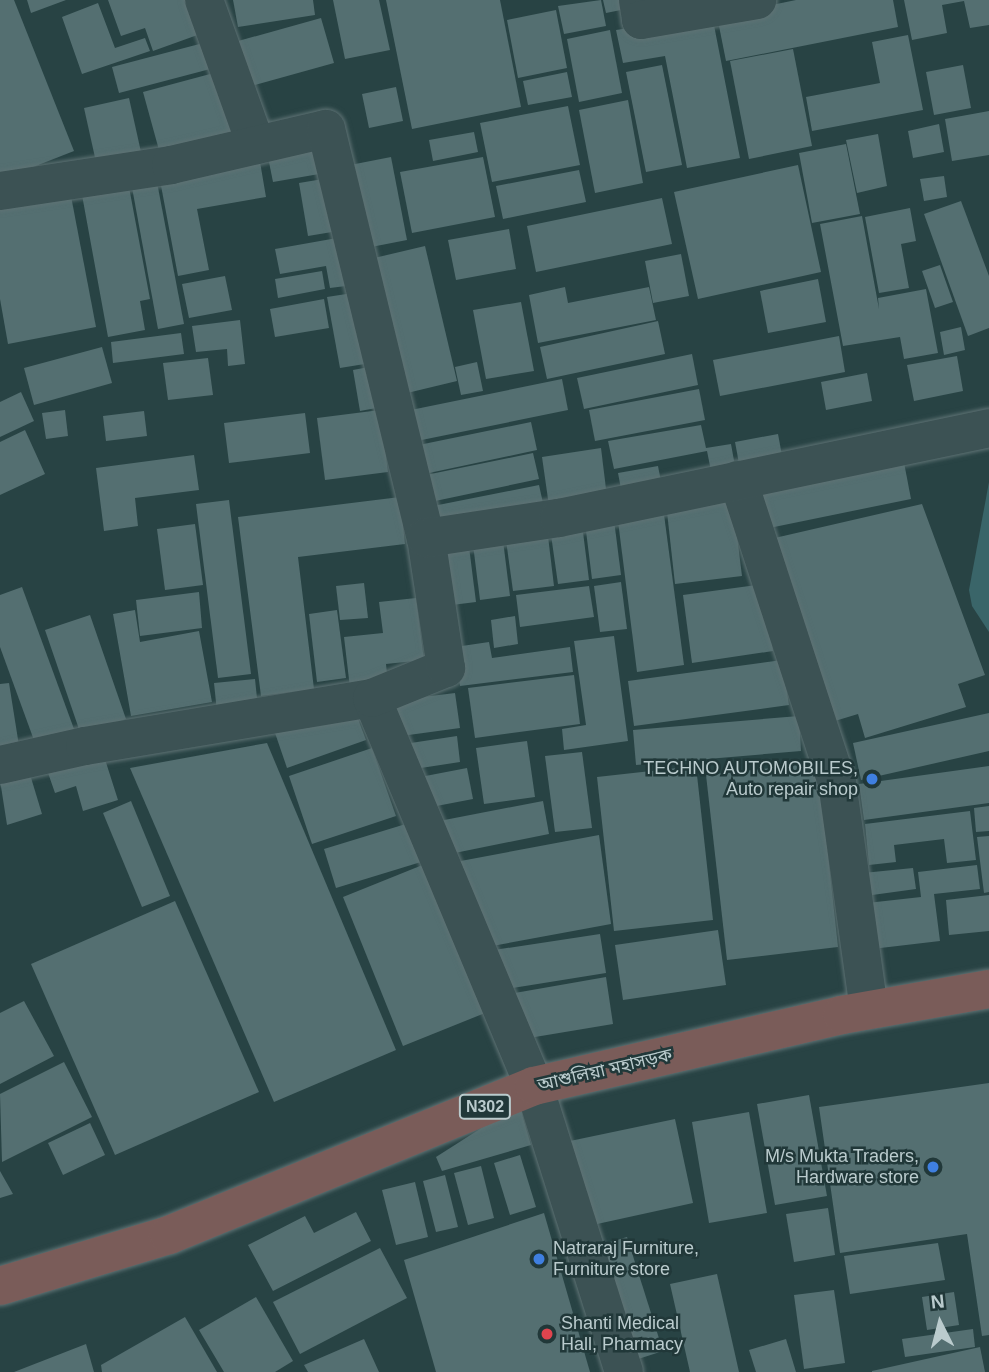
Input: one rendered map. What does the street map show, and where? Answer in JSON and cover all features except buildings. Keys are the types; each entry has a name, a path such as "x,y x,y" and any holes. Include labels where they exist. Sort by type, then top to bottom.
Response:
{"highway":[{"name":"আশুলিয়া মহাসড়ক","path":"0,1286 169,1235 534,1086 869,1010 989,989"}],"street":[{"path":"204,0 256,145"},
{"path":"638,0 641,20 757,0"},
{"path":"0,191 171,165 326,129 426,538 446,668 372,698 85,746 0,765"},
{"path":"426,538 559,518 989,428"},
{"path":"737,480 836,782 869,1010"},
{"path":"372,698 534,1086 624,1372"}],"water":[{"path":"989,482 989,632 972,606 969,590"}],"place":[{"name":"TECHNO AUTOMOBILES, Auto repair shop","path":"872,779"},
{"name":"M/s Mukta Traders, Hardware store","path":"933,1167"},
{"name":"Natraraj Furniture, Furniture store","path":"539,1259"},
{"name":"Shanti Medical Hall, Pharmacy","path":"547,1334"}]}
